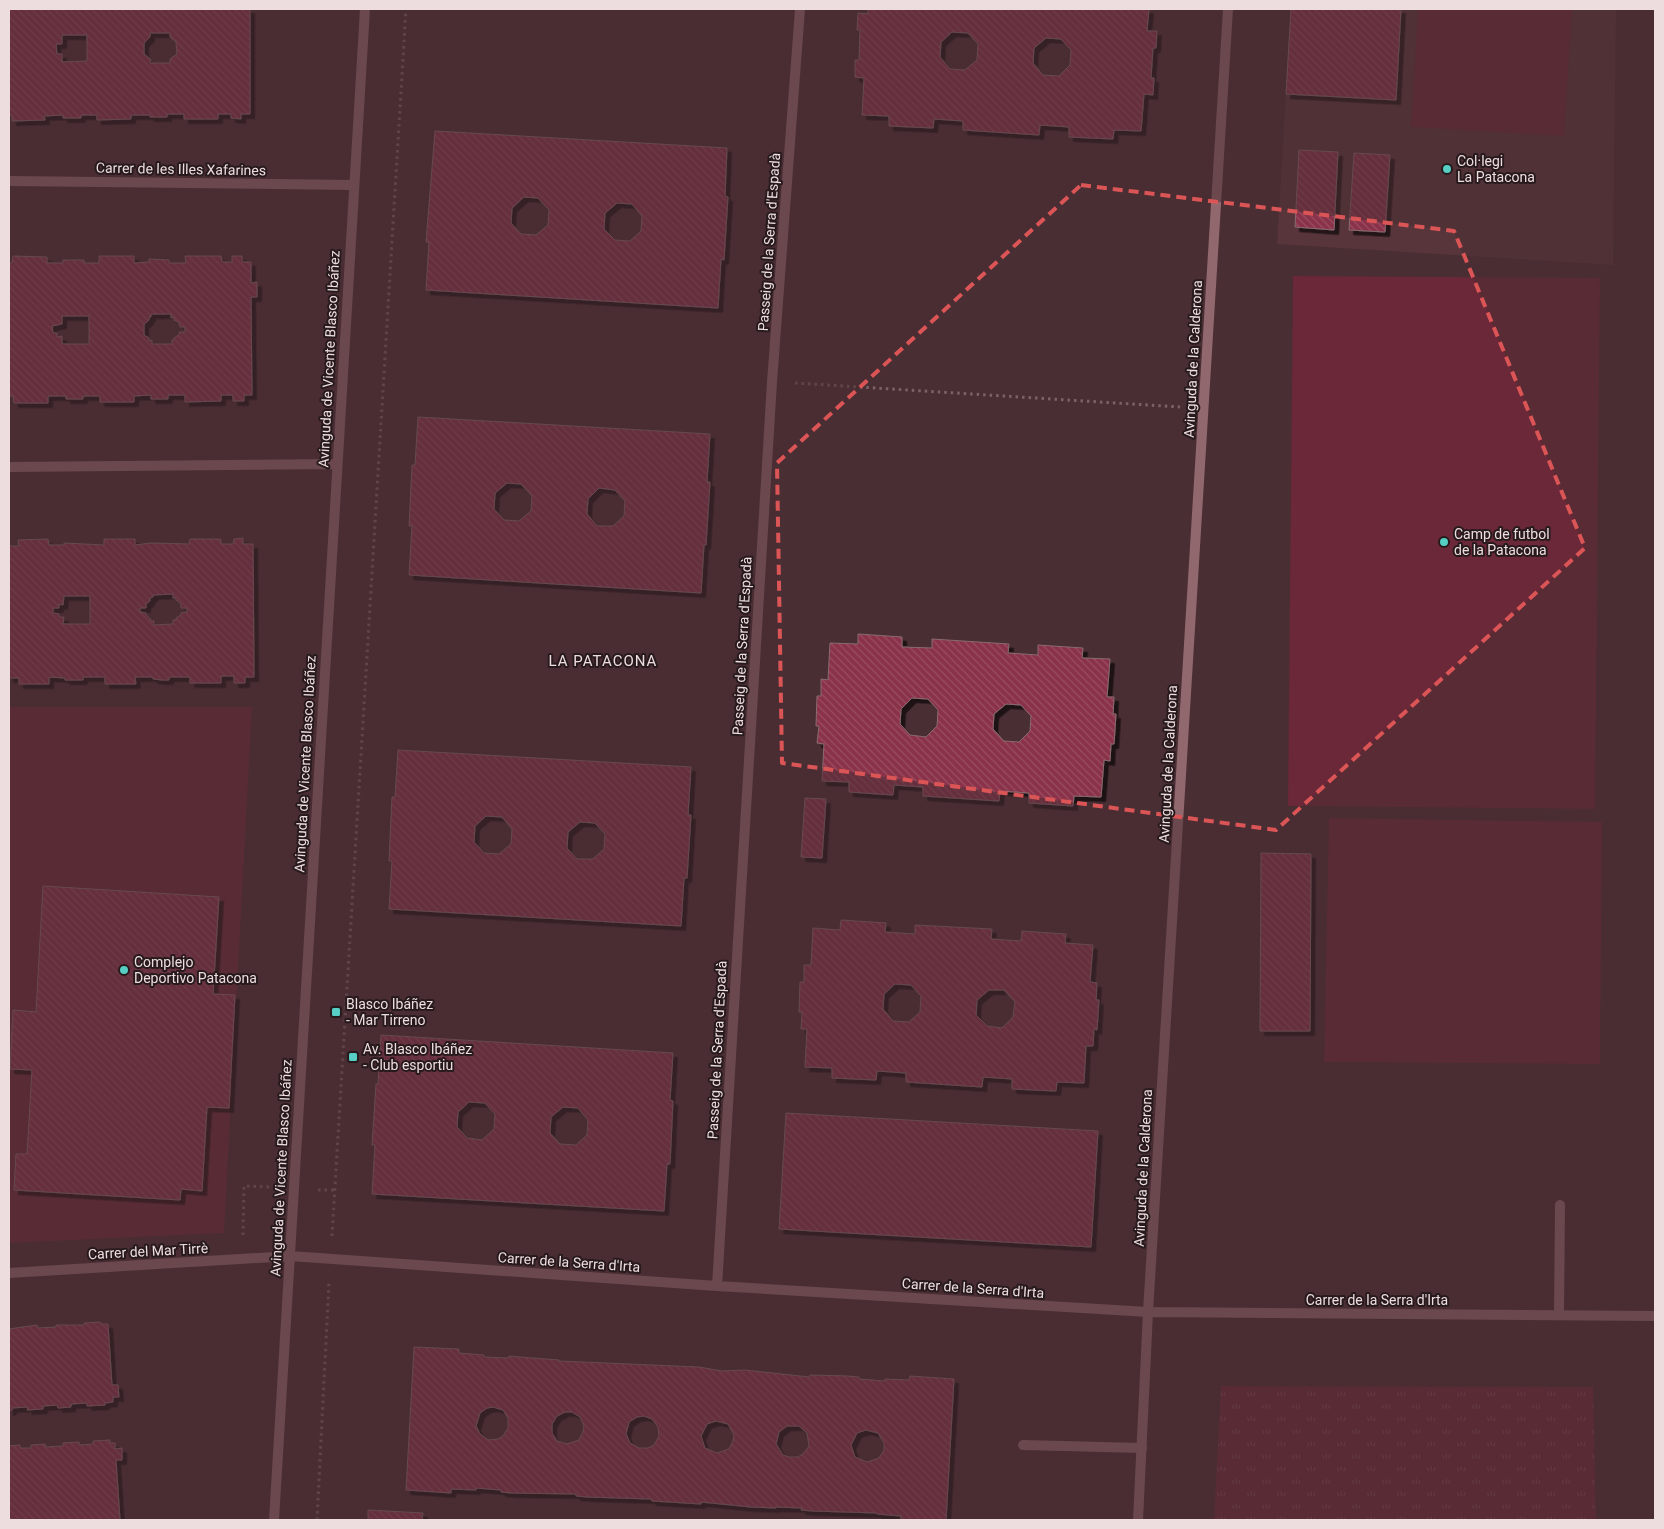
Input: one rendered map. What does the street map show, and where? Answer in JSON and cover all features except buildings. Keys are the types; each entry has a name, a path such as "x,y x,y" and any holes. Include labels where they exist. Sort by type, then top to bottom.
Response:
{"street":[{"name":"Avinguda de Vicente Blasco Ibáñez","path":"274,1520 365,9"},
{"name":"Passeig de la Serra d'Espadà","path":"716,1286 772,382 800,9"},
{"name":"Avinguda de la Calderona","path":"1138,1520 1148,1312 1228,9"},
{"name":"Carrer de les Illes Xafarines","path":"9,182 353,185"},
{"path":"9,467 337,464"},
{"path":"1559,1315 1560,1205"},
{"name":"Carrer de la Serra d'Irta","path":"290,1256 716,1286 1148,1312 1655,1316"},
{"name":"Carrer del Mar Tirrè","path":"9,1272 290,1256"},
{"path":"1023,1445 1142,1448"}],"path":[{"path":"316,1520 334,1190 406,9"},
{"path":"772,382 1204,408"},
{"path":"242,1243 244,1186 334,1190"}],"highlighted area":[{"path":"1081,185 1454,231 1585,548 1276,830 782,763 777,463"}],"shaded area":[{"name":"Col·legi La Patacona","path":"1291,9 1616,9 1613,265 1277,244"}],"green space":[{"path":"1418,9 1572,9 1564,136 1411,127"},
{"name":"Camp de futbol de la Patacona","path":"1293,276 1600,278 1595,809 1288,806"},
{"name":"Complejo Deportivo Patacona","path":"9,707 252,707 224,1233 9,1243"},
{"path":"1329,818 1602,822 1600,1064 1324,1062"},
{"path":"1221,1386 1593,1387 1596,1520 1214,1520"}],"place":[{"name":"Col·legi La Patacona","path":"1447,169"},
{"name":"Camp de futbol de la Patacona","path":"1444,542"},
{"name":"Complejo Deportivo Patacona","path":"124,970"},
{"name":"Blasco Ibáñez - Mar Tirreno","path":"336,1012"},
{"name":"Av. Blasco Ibáñez - Club esportiu","path":"353,1057"}],"district":[{"name":"LA PATACONA","path":"603,661"}]}
